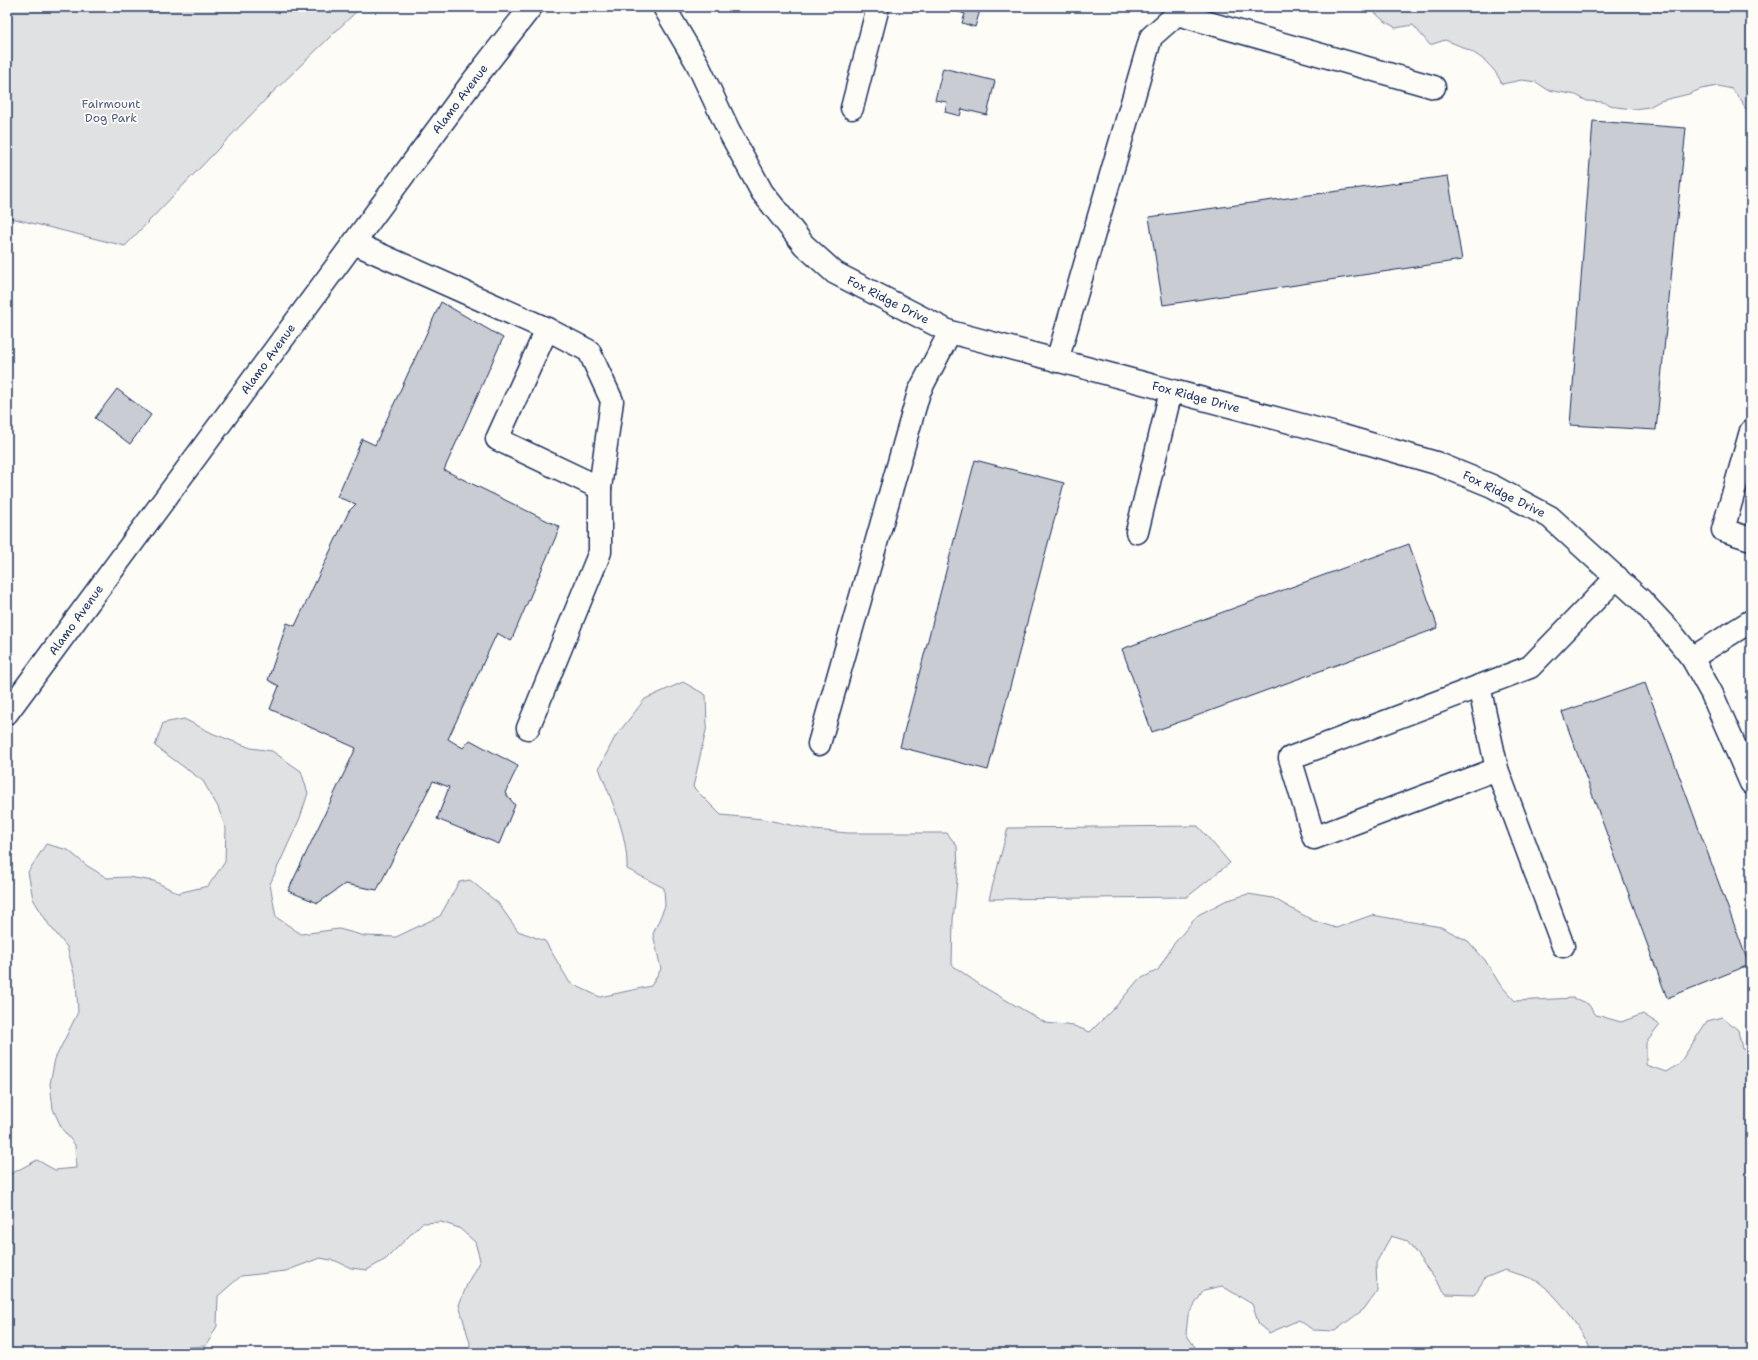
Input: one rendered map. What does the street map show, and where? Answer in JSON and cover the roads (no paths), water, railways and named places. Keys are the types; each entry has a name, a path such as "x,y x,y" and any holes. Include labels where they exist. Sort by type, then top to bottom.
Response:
{"street":[{"name":"Alamo Avenue","path":"7,713 473,81 531,7"},
{"name":"Fox Ridge Drive","path":"664,7 697,63 729,131 762,192 804,245 835,273 950,332 1343,436 1436,463 1492,486 1550,517 1591,556 1617,576 1670,631 1692,658 1712,694 1750,775"},
{"path":"852,108 878,7"},
{"path":"1057,361 1151,38 1177,14 1434,88"},
{"path":"354,243 547,329 589,352 612,401 600,488 600,552 528,728"},
{"path":"547,329 497,439 600,488"},
{"path":"819,744 919,392 950,332"},
{"path":"1137,532 1171,391"},
{"path":"1751,431 1723,530 1751,539"},
{"path":"1497,769 1314,838 1290,758 1530,667 1617,576"},
{"path":"1692,658 1751,621"},
{"path":"1479,686 1497,769 1563,946"}],"park label":[{"name":"Fairmount Dog Park","path":"111,111"}]}
